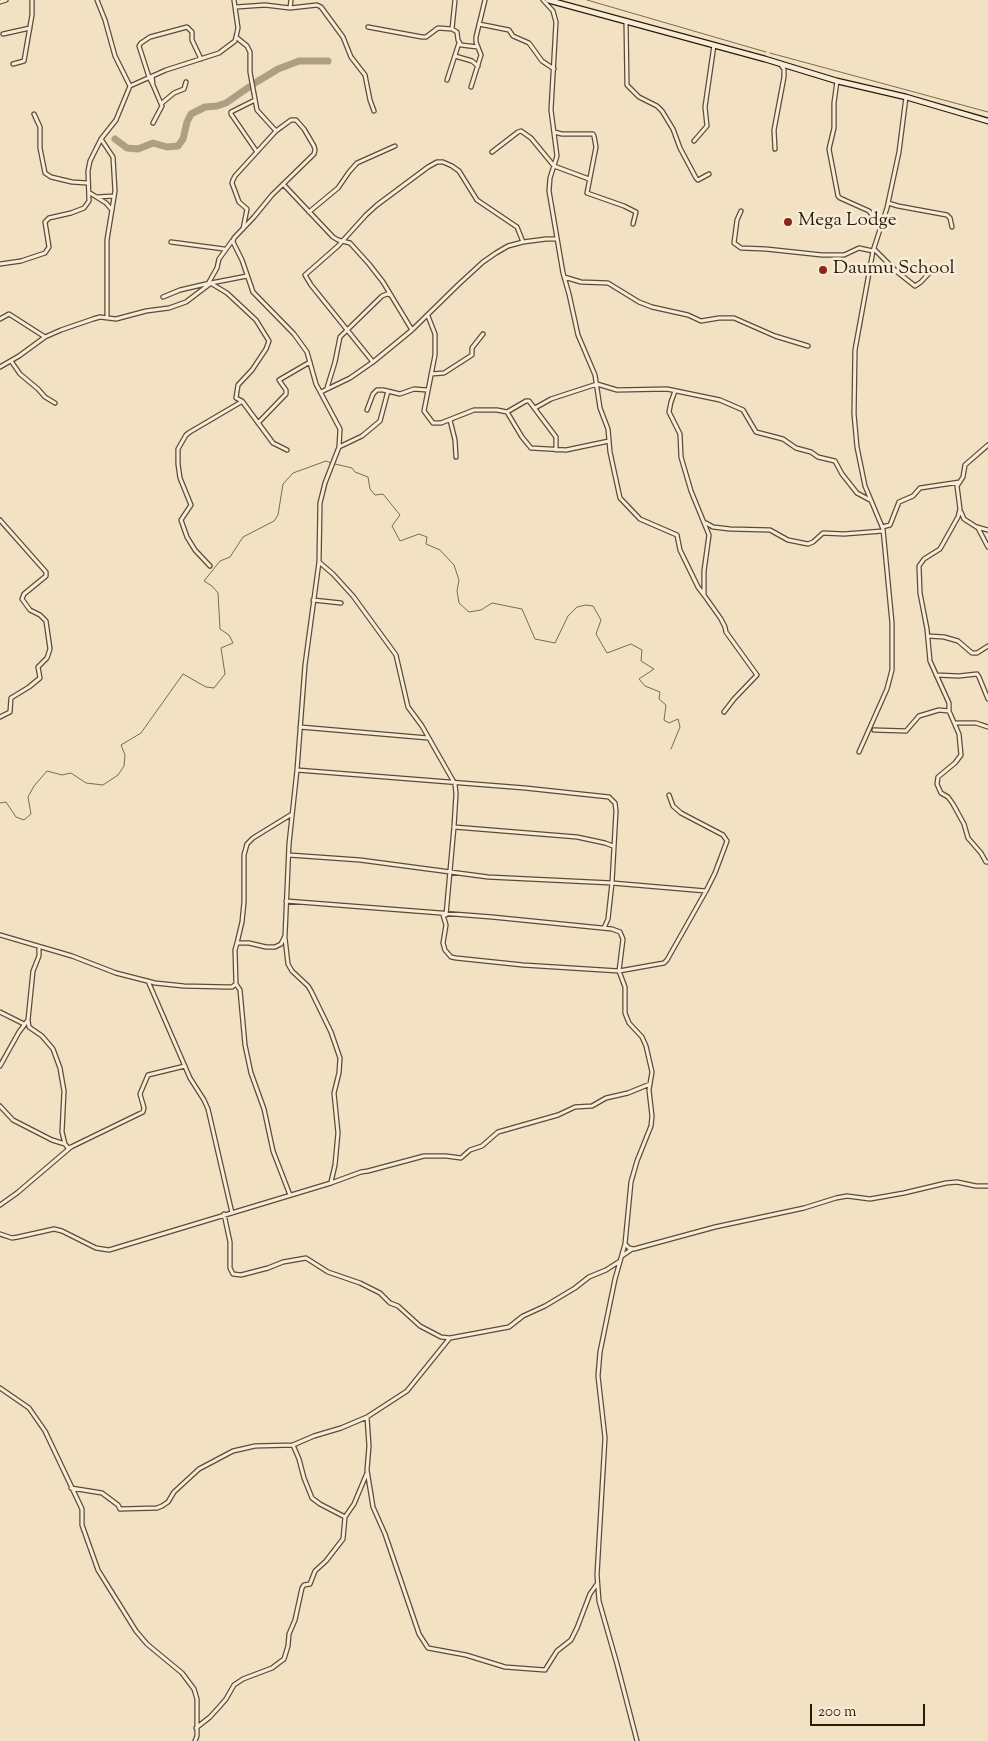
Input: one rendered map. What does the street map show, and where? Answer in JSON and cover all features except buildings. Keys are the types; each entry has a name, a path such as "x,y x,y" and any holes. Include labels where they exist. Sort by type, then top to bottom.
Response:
{"main road":[{"path":"548,0 988,121"}],"street":[{"path":"0,2 6,0"},
{"path":"13,64 24,61 32,15 32,0"},
{"path":"97,0 115,56 130,86"},
{"path":"0,264 45,253 49,247 45,222 49,218 84,208 90,193 87,183 90,161 101,139 116,120 130,86 219,53 234,41 238,28 234,0"},
{"path":"290,8 291,0"},
{"path":"452,29 455,0"},
{"path":"471,87 481,55 476,37 485,0"},
{"path":"544,0 553,11 556,22 551,110 557,151 548,185 564,278 578,335 595,374 600,408 608,429 610,452 622,502 640,518 676,534 682,554 698,587 721,619 726,632 757,674 724,712"},
{"path":"236,7 264,5 290,8 317,5 326,12 344,37 351,57 365,75 374,111"},
{"path":"626,21 627,85 639,97 657,106 662,111 673,129 680,148 696,178 698,180 709,174"},
{"path":"480,24 509,30 513,36 527,41 542,61 554,69"},
{"path":"153,124 161,110 162,103 153,85 139,46 141,43 150,37 186,27 192,32 192,40 201,59"},
{"path":"368,27 422,38 438,28 452,29 457,32 459,43 448,80"},
{"path":"3,34 30,28"},
{"path":"236,37 250,52 250,72 257,110 276,131"},
{"path":"459,43 461,45 478,47"},
{"path":"694,141 707,126 706,107 714,45"},
{"path":"456,56 472,61 478,66"},
{"path":"775,149 774,130 784,77 781,65"},
{"path":"838,81 834,128 830,149 838,196 869,211 876,220 882,223"},
{"path":"162,103 174,93 184,89 186,82"},
{"path":"859,752 887,689 892,670 892,623 883,529 865,486 857,447 854,414 856,342 874,250 899,152 906,97"},
{"path":"255,100 231,112 231,114 257,152"},
{"path":"34,114 40,127 40,148 44,173 51,177 72,182 87,183"},
{"path":"0,367 45,337 93,318 123,318 146,311 169,308 186,302 211,283 224,249 233,240 242,230 283,184 314,154 314,146 296,120 291,120 276,131 232,180 239,202 247,209 242,230"},
{"path":"492,152 521,131 531,138 554,166 589,179"},
{"path":"554,132 562,134 592,134 594,136 596,147 587,193 636,212 633,224"},
{"path":"101,139 113,157 114,196 108,240 107,318"},
{"path":"309,212 338,188 357,164 395,146"},
{"path":"372,362 305,275 344,241 366,215 428,167 437,162 443,162 459,171 477,200 517,227 522,242"},
{"path":"283,184 338,240 350,244 369,264 391,295 412,330"},
{"path":"90,193 106,203 112,211"},
{"path":"97,197 114,196"},
{"path":"887,202 898,206 947,215 950,218 952,227"},
{"path":"740,211 734,243 741,248 822,255 844,255 859,248 874,250 915,286 933,269"},
{"path":"546,239 556,233"},
{"path":"321,392 350,378 412,330 482,262 508,246 522,242 558,239"},
{"path":"233,240 254,292 302,343 307,352 316,384 340,429 339,448 325,482 320,503 319,562 305,664 292,814 285,936 288,964 311,991 331,1032 340,1058 334,1093 338,1133 331,1183"},
{"path":"338,240 338,246"},
{"path":"171,242 224,249"},
{"path":"163,297 180,290 247,276"},
{"path":"564,278 581,282 608,283 639,302 688,315 701,321 734,318 775,336 808,346"},
{"path":"211,283 228,293 256,320 269,341 252,370 238,385 236,398 242,402 273,443 287,450"},
{"path":"326,389 335,362 340,337 382,296 391,295"},
{"path":"0,319 9,314 45,337"},
{"path":"428,316 435,334 435,355 424,411 432,423 450,420 474,410 507,412 527,400 556,437 556,450"},
{"path":"431,374 444,373 472,356 472,348 483,334"},
{"path":"11,361 20,374 45,397 55,403"},
{"path":"258,423 286,394 286,390 279,380 310,362"},
{"path":"535,408 551,399 597,384 617,390 662,389 720,400 741,409 756,432 783,439 796,448 812,452 818,457 835,461 842,474 857,493 871,500"},
{"path":"367,410 375,391 383,390 400,394 414,389 428,390"},
{"path":"339,448 362,436 380,421 388,391"},
{"path":"675,391 669,412 680,434 681,458 691,491 709,535 704,571 704,595"},
{"path":"210,566 195,550 181,520 191,505 180,478 178,449 186,435 190,432 242,402"},
{"path":"507,412 531,448 556,450 609,441"},
{"path":"450,420 455,440 456,458"},
{"path":"988,445 969,460 965,466 965,473 958,488 960,509 964,519 988,530"},
{"path":"704,520 710,526 721,528 770,530 788,540 808,544 823,533 844,534 883,529 890,525 900,502 913,496 920,488 960,482"},
{"path":"960,509 958,517 940,549 924,559 919,566 920,594 928,636 930,661 949,703 949,711 960,738 960,755 955,763 938,777 937,784 941,793 948,797 964,824 968,838 981,853 984,860 988,862"},
{"path":"0,520 46,572 46,576 24,594 22,599 30,610 43,617 46,621 50,649 48,658 38,667 40,678 11,698 10,712 0,717"},
{"path":"976,526 988,547"},
{"path":"319,562 353,596 396,655 408,707 455,784 454,826 444,915 446,924 444,946 451,956 523,965 619,971 660,964 667,960 715,873 727,839 723,834 681,813 673,806 669,795"},
{"path":"313,600 341,603"},
{"path":"928,636 958,640 972,653 981,651 988,646"},
{"path":"936,674 959,676 977,674 980,676 988,698"},
{"path":"874,730 906,731 919,716 939,710 949,711"},
{"path":"954,723 976,723 988,727"},
{"path":"300,727 428,738"},
{"path":"297,770 455,784 525,788 609,797 616,807 612,882 608,919 604,929"},
{"path":"290,1195 273,1151 264,1109 251,1073 245,1045 240,990 236,984 235,950 242,922 244,855 247,844 253,838 292,814"},
{"path":"454,826 577,838 613,846"},
{"path":"289,855 360,860 488,877 612,882 706,891"},
{"path":"286,901 444,915 492,917 617,930 623,939 619,971 625,987 626,1016 633,1029 642,1037 646,1046 652,1072 649,1090 652,1116 651,1126 631,1182 625,1244 602,1340 598,1376 605,1438 598,1582 599,1601 618,1664 636,1741"},
{"path":"0,935 72,956 116,973 148,981 184,986 227,987 236,984"},
{"path":"237,943 275,947 281,944 285,936"},
{"path":"29,1027 33,971 39,956 39,947"},
{"path":"148,981 190,1078 208,1109 232,1213"},
{"path":"0,1012 42,1036 53,1049 60,1068 64,1092 62,1132 65,1144"},
{"path":"0,1066 28,1020"},
{"path":"0,1205 71,1148 143,1112 144,1108 140,1094 148,1075 185,1066"},
{"path":"0,1234 12,1238 54,1229 96,1248 109,1250 331,1183 361,1172 424,1156 461,1158 470,1150 482,1146 498,1132 558,1115 575,1108 592,1106 606,1098 628,1093 651,1084"},
{"path":"0,1106 13,1120 71,1148"},
{"path":"224,1214 230,1242 230,1268 233,1274 241,1275 306,1258 328,1272 360,1282 380,1293 420,1326 441,1337 450,1338 509,1327 523,1316 545,1306 589,1277 606,1270 632,1249 714,1227 846,1196 870,1199 957,1182 976,1186 988,1186"},
{"path":"625,1244 632,1249"},
{"path":"441,1337 444,1345"},
{"path":"71,1488 102,1493 120,1509 157,1508 164,1505 174,1492 199,1468 233,1451 256,1446 293,1446 314,1436 341,1428 367,1417 407,1391 450,1338"},
{"path":"0,1388 22,1402 36,1417 45,1431 82,1509 82,1525 98,1570 136,1631 147,1644 182,1672 194,1688 197,1700 197,1736 195,1741"},
{"path":"196,1728 210,1717 226,1699 234,1685 243,1679 275,1667 284,1659 302,1588 304,1585 310,1584 315,1571 326,1561 343,1539 346,1517 364,1482 369,1446 367,1417"},
{"path":"293,1446 312,1498 346,1517"},
{"path":"367,1470 374,1506 419,1634 428,1648 466,1655 505,1667 545,1670 557,1651 571,1640 578,1628 590,1594 598,1582"}],"waterway":[{"path":"587,0 766,52"},
{"path":"770,53 988,112"},
{"path":"255,83 278,69 299,61 328,61"},
{"path":"115,139 127,148 138,149 153,143 167,147 178,146 183,139 191,114 205,107 226,103 249,87"},
{"path":"0,803 6,802 16,817 24,820 31,814 28,797 34,786 47,771 62,775 71,773 86,783 103,785 118,775 124,766 125,755 121,745 141,733 183,674 206,687 214,688 225,674 221,648 233,643 229,635 220,629 218,593 204,581 220,561 230,557 243,537 274,521 278,515 283,484 293,473 326,461 331,463"},
{"path":"335,464 352,468 355,472 368,477 370,489 375,495 383,494 400,515 392,526 400,541 419,534 427,537 426,544 440,550 454,565 459,580 457,591 459,603 469,612 481,610 492,603 522,609 535,639 555,643 568,616 577,607 593,606 601,620 596,634 607,653 631,644 642,650 641,661 654,669 639,679 645,686 660,692 659,699 666,705 664,720 669,723 678,719 680,727 671,749"}],"place":[{"name":"Mega Lodge","path":"788,222"},
{"name":"Daumu School","path":"823,270"}]}
